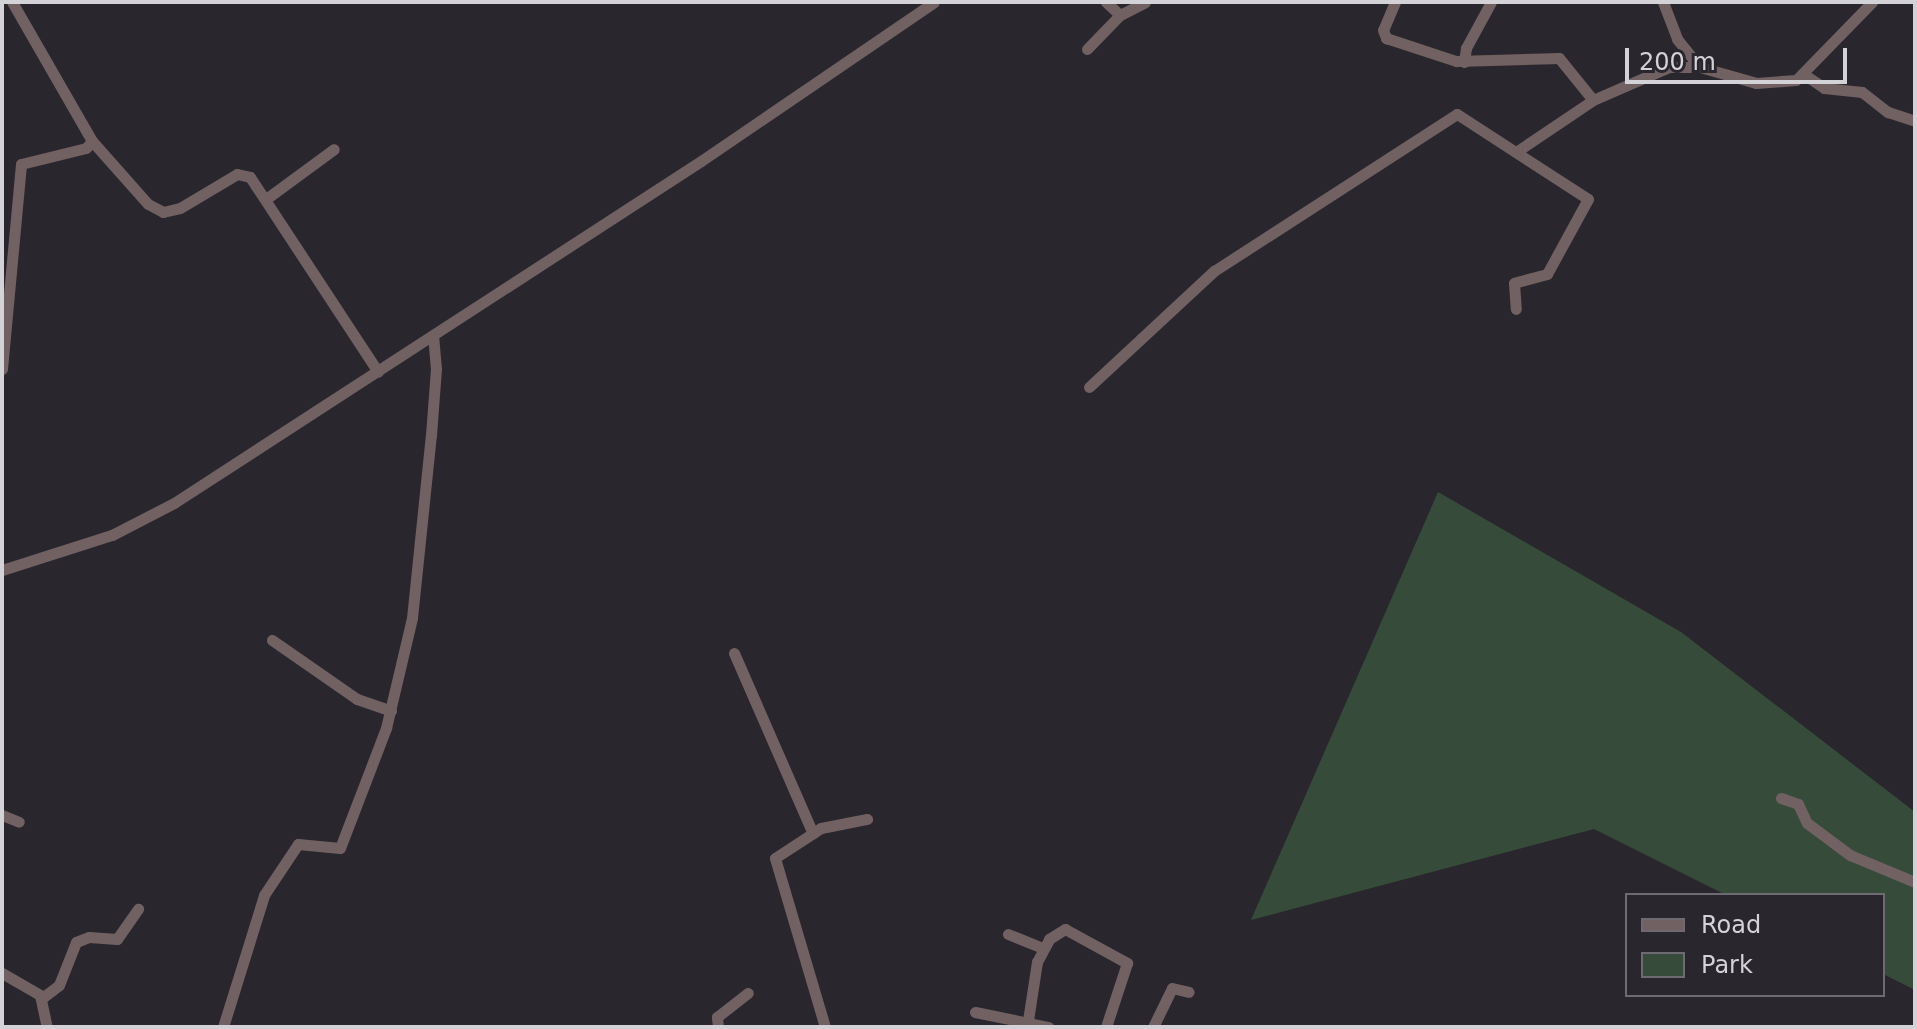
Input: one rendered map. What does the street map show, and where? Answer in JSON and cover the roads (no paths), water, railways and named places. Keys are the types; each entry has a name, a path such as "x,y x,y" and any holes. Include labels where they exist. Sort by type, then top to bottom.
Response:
{"street":[{"path":"12,2 92,141 148,204 163,212 180,208 237,174 250,177 378,372"},
{"path":"2,570 112,535 152,516 433,337 934,2"},
{"path":"1106,2 1120,15"},
{"path":"1087,49 1120,15 1145,2"},
{"path":"1395,2 1383,35 1464,62 1559,58 1593,100"},
{"path":"1464,62 1466,48 1491,2"},
{"path":"1663,2 1677,39 1700,67"},
{"path":"1519,150 1593,100 1669,67 1700,67 1756,83 1805,75 1872,2"},
{"path":"1805,75 1824,88 1862,92 1888,112 1915,121"},
{"path":"1089,387 1214,271 1453,114 1467,117 1499,143 1519,150 1589,203 1547,274 1514,283 1516,309"},
{"path":"2,369 6,267 21,164 86,148 92,141"},
{"path":"266,199 334,149"},
{"path":"223,1027 264,895 298,844 340,848 391,711 412,618 433,409 433,337"},
{"path":"272,640 357,699 382,712 391,711"},
{"path":"734,653 813,834"},
{"path":"1781,798 1798,804 1807,823 1850,855 1915,882"},
{"path":"2,815 19,822"},
{"path":"825,1027 775,858 813,834 867,819"},
{"path":"42,998 59,985 76,942 89,937 117,939 138,909"},
{"path":"1028,1025 1043,948 1054,933 1065,929 1125,959 1127,967 1106,1027"},
{"path":"1008,934 1043,948"},
{"path":"2,973 42,998 47,1027"},
{"path":"1153,1027 1172,988 1189,992"},
{"path":"718,1027 717,1017 748,993"},
{"path":"975,1012 1048,1027"}]}
